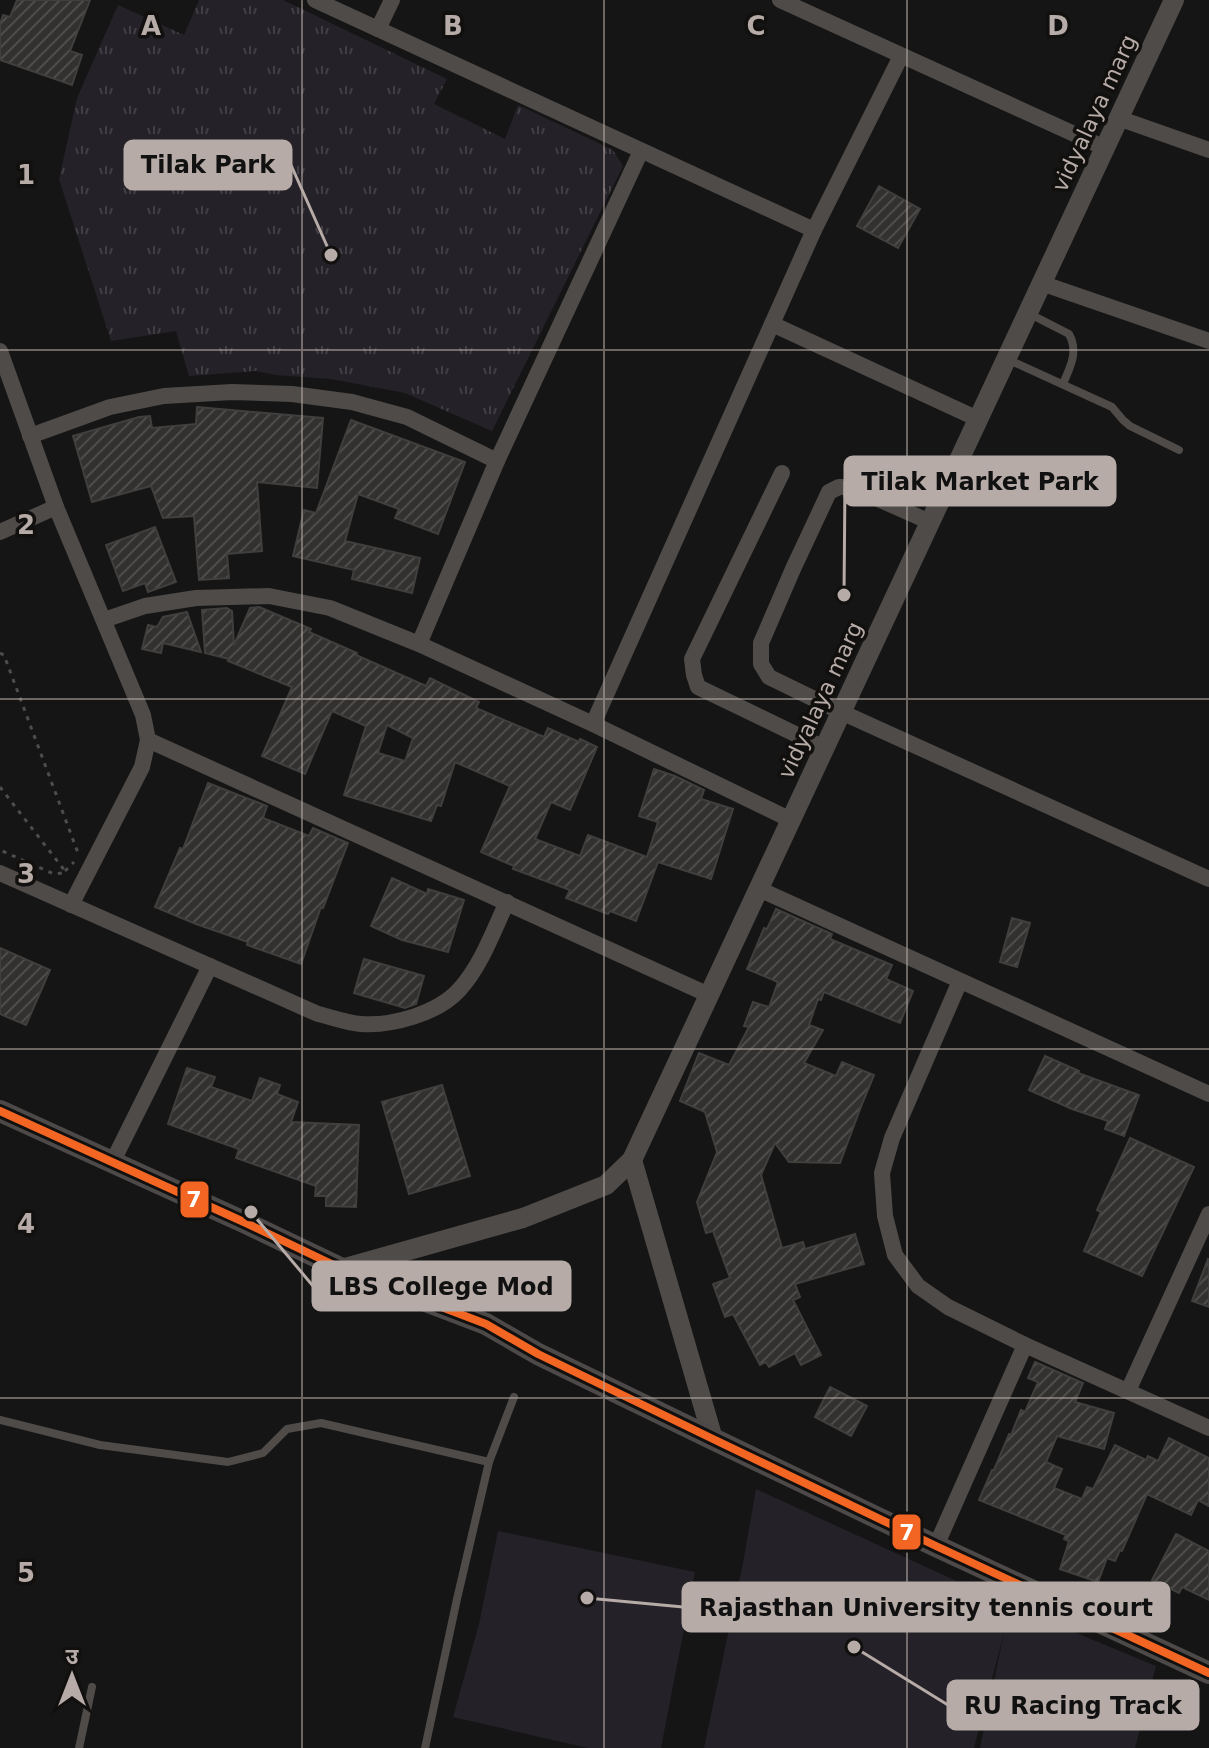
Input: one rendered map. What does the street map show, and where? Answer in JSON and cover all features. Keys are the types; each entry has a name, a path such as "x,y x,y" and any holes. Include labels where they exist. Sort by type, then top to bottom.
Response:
{"main road":[{"path":"0,1111 342,1269 486,1324 538,1354 713,1439 1209,1673"}],"street":[{"path":"315,0 814,230"},
{"path":"378,29 392,0"},
{"path":"780,0 1105,148"},
{"name":"vidyalaya marg","path":"632,1160 1174,0"},
{"path":"593,724 814,230 901,56"},
{"path":"1118,118 1209,150"},
{"path":"419,644 497,461 641,151"},
{"path":"1041,283 1209,341"},
{"path":"772,324 978,419"},
{"path":"0,351 56,507 143,715 148,740 142,767 71,905"},
{"path":"30,436 110,407 164,396 232,392 292,394 352,402 407,417 497,461"},
{"path":"782,473 692,659 694,675 698,687 824,748"},
{"path":"930,522 851,487 839,487 829,492 761,643 761,664 769,677 1209,879"},
{"path":"0,532 56,507"},
{"path":"104,620 145,606 196,598 269,596 330,608 419,644 593,724 791,820"},
{"path":"148,740 709,995"},
{"path":"0,873 318,1014 358,1024 392,1023 428,1011 457,992 476,967 507,902"},
{"path":"759,889 1209,1094"},
{"path":"113,1161 210,966"},
{"path":"960,981 892,1138 882,1173 885,1216 895,1255 918,1286 948,1307 1209,1428"},
{"path":"342,1269 523,1218 606,1185 632,1160 713,1439"},
{"path":"1128,1391 1209,1214"},
{"path":"936,1546 1025,1345"}],"lane":[{"path":"1028,313 1069,334 1073,340 1074,356 1063,384"},
{"path":"1006,358 1112,407 1130,426 1179,450"},
{"path":"425,1748 489,1462 514,1397"},
{"path":"0,1420 100,1445 228,1462 263,1453 287,1429 321,1423 489,1462"},
{"path":"79,1748 92,1687"}],"path":[{"path":"0,653 4,655 79,857 65,871 54,874 0,850"},
{"path":"0,787 65,871"}],"green space":[{"path":"199,0 283,0 447,79 434,104 505,139 518,105 613,150 623,166 492,431 405,393 331,379 256,371 189,376 176,331 111,341 59,179 77,98 118,5 184,35"},
{"path":"756,1489 1011,1606 1156,1666 1135,1748 980,1748 1004,1633 974,1748 704,1748"},
{"path":"498,1531 695,1572 661,1748 588,1748 453,1717 479,1624"}],"building":[{"path":"17,0 90,0 70,51 82,55 72,85 0,60 0,24 3,15 10,17"},
{"path":"879,186 920,209 898,248 857,226"},
{"path":"197,407 323,418 317,488 257,482 262,551 227,554 229,578 199,580 194,516 163,518 151,486 92,502 73,436 139,417 150,416 152,428 196,424"},
{"path":"351,420 465,462 438,534 395,518 399,509 358,494 345,541 420,558 412,593 352,579 354,570 293,556 304,510 316,513"},
{"path":"155,527 176,582 148,592 145,583 123,591 106,545"},
{"path":"259,607 311,629 309,632 426,686 430,678 479,702 476,708 544,737 548,728 597,747 570,810 551,802 535,839 580,856 588,835 647,857 658,822 639,816 654,769 704,790 701,799 733,809 711,879 658,862 636,921 566,898 570,890 513,869 514,866 481,852 510,786 455,762 441,806 437,805 431,821 344,795 366,726 332,711 305,774 262,756 292,687 229,659 205,653 202,610 227,608 232,611 234,645 250,608","holes":["387,725 413,738 405,761 378,753"]},
{"path":"187,612 201,652 163,643 161,653 142,649 148,625 157,627 163,617"},
{"path":"208,783 267,806 263,818 309,836 313,828 348,843 301,964 155,907 180,848 183,849"},
{"path":"392,878 427,894 428,889 464,900 448,952 402,940 371,926"},
{"path":"776,909 832,934 830,939 892,965 886,979 913,991 900,1023 824,992 821,1000 818,999 809,1025 823,1030 804,1063 836,1076 842,1062 874,1075 840,1163 789,1162 775,1143 761,1175 782,1248 803,1242 805,1249 855,1234 864,1264 795,1284 800,1297 793,1300 821,1355 801,1365 795,1353 769,1367 766,1362 760,1365 733,1314 725,1317 713,1284 730,1278 713,1231 706,1233 697,1202 717,1152 705,1112 680,1101 699,1053 729,1065 749,1027 744,1026 753,1002 769,1007 778,982 747,969 764,928 767,929"},
{"path":"1012,918 1030,923 1017,967 1000,962"},
{"path":"0,948 50,970 26,1025 0,1014"},
{"path":"364,959 424,976 416,1004 405,1008 354,993"},
{"path":"1045,1056 1078,1073 1139,1095 1124,1136 1105,1129 1108,1121 1029,1090"},
{"path":"187,1068 215,1077 211,1087 252,1101 260,1078 280,1085 277,1094 298,1102 291,1122 359,1125 356,1207 326,1206 326,1196 315,1196 316,1186 236,1158 239,1149 168,1124"},
{"path":"442,1085 470,1176 409,1194 382,1102"},
{"path":"1130,1138 1194,1167 1142,1276 1084,1251 1101,1212 1097,1210"},
{"path":"1209,1260 1209,1307 1192,1301"},
{"path":"1035,1362 1083,1383 1075,1402 1114,1413 1104,1449 1057,1436 1046,1462 1062,1469 1054,1488 1082,1499 1087,1487 1093,1489 1115,1445 1146,1460 1148,1456 1158,1461 1169,1438 1209,1458 1209,1506 1198,1500 1191,1515 1147,1494 1122,1551 1115,1561 1107,1558 1098,1582 1060,1569 1069,1541 1064,1539 1066,1535 979,1500 1021,1410 1025,1412 1038,1382 1028,1378"},
{"path":"830,1387 867,1406 851,1436 815,1417"},
{"path":"1176,1534 1209,1551 1209,1600 1182,1587 1179,1593 1152,1580"}],"transit line":[{"name":"7","path":"0,1111 342,1269 486,1324 538,1354 713,1439 1209,1673"}],"place":[{"name":"Tilak Park","path":"331,255"},
{"name":"Tilak Market Park","path":"844,595"},
{"name":"LBS College Mod","path":"251,1212"},
{"name":"Rajasthan University tennis court","path":"587,1598"},
{"name":"RU Racing Track","path":"854,1647"}]}
